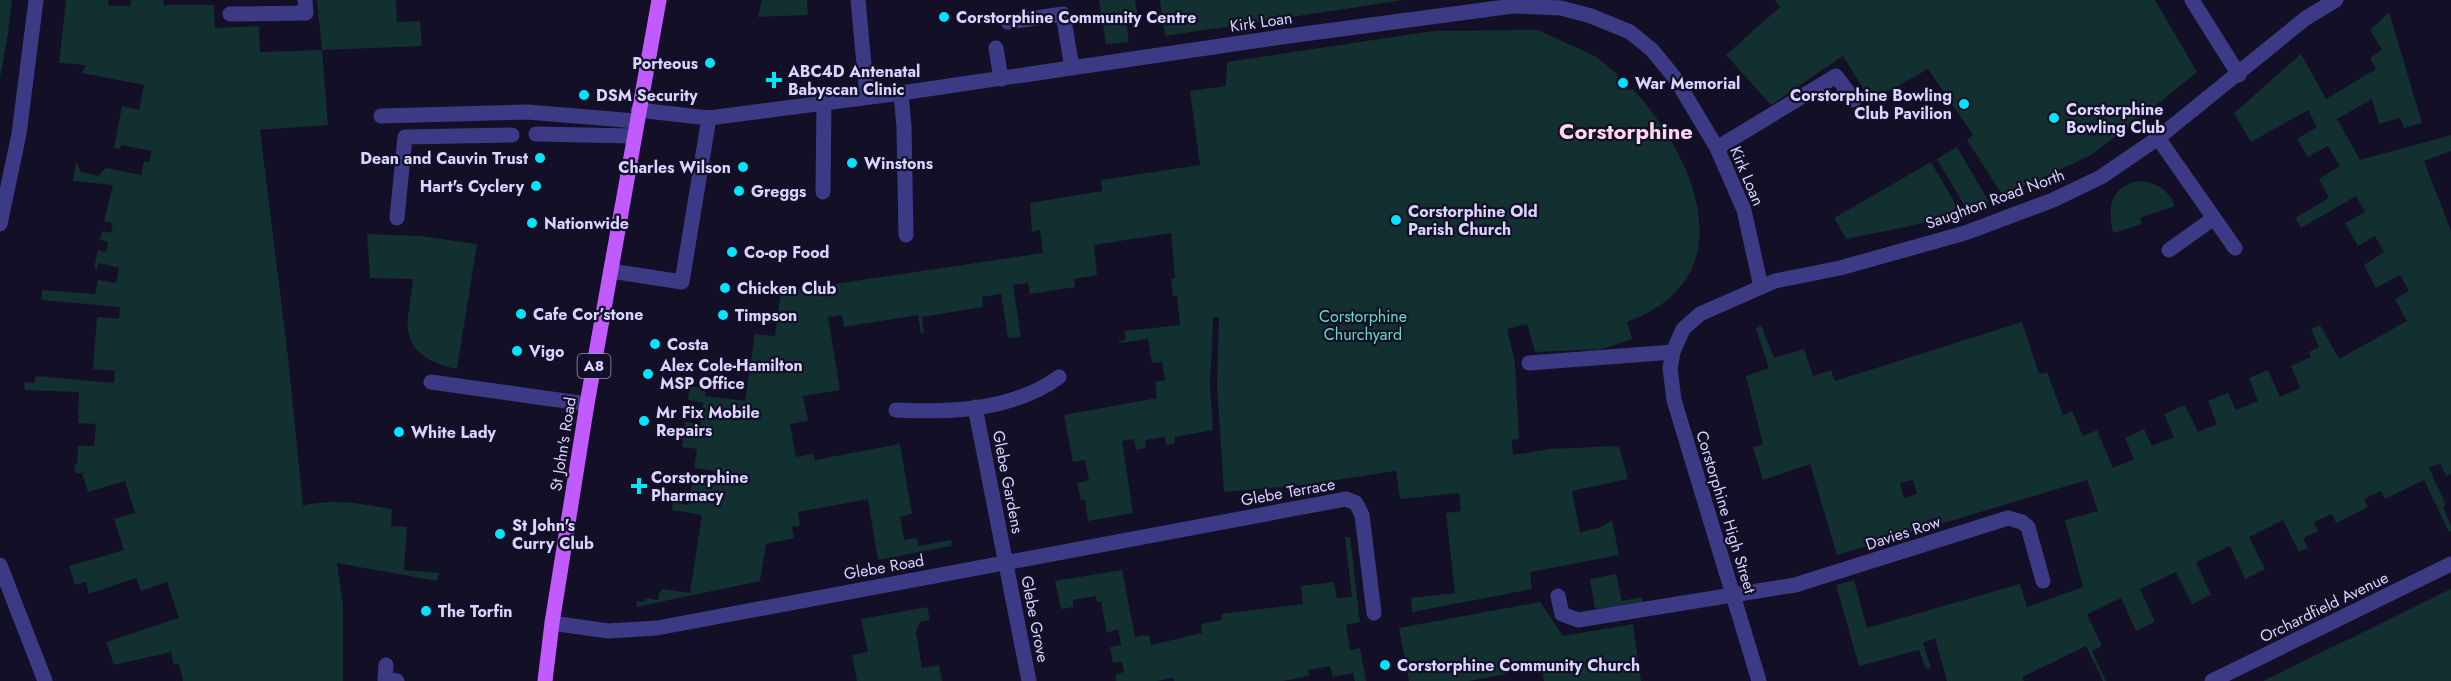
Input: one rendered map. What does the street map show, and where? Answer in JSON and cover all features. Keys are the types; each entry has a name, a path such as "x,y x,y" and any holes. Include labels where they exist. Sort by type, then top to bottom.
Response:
{"main road":[{"name":"St John's Road","path":"545,681 587,404 659,0"}],"street":[{"path":"0,224 19,134 36,0"},
{"path":"230,14 306,13 305,0"},
{"path":"858,0 867,97"},
{"path":"2192,0 2239,75"},
{"name":"Saughton Road North","path":"1673,352 1680,334 1690,321 1700,314 1761,287 1791,277 1846,266 1965,234 2053,201 2101,177 2158,138 2239,75 2306,18 2336,0"},
{"name":"Kirk Loan","path":"636,122 709,118 901,93 1513,6 1561,8 1619,26 1641,40 1664,63 1686,95 1716,148 1744,210 1761,287"},
{"path":"1008,22 1063,14 1072,68"},
{"path":"996,48 1001,79"},
{"path":"1716,148 1836,76 1854,100"},
{"path":"901,93 904,127 906,235"},
{"path":"823,192 824,102"},
{"path":"381,116 528,112 636,122"},
{"path":"610,271 682,282 709,118"},
{"path":"536,134 636,122"},
{"path":"397,218 405,137 512,135"},
{"path":"2158,138 2235,248"},
{"path":"2169,250 2214,218"},
{"path":"1529,363 1673,352"},
{"name":"Corstorphine High Street","path":"1673,352 1670,368 1674,400 1731,595 1759,681"},
{"path":"896,410 929,412 1010,400 1044,388 1059,377"},
{"path":"431,382 587,404"},
{"name":"Glebe Gardens","path":"975,407 1006,563"},
{"name":"Glebe Terrace","path":"1221,522 1346,500 1356,503 1362,515 1374,612"},
{"name":"Davies Row","path":"1558,596 1562,614 1578,620 1731,595 1815,580 2008,518 2022,522 2028,528 2043,581"},
{"name":"Glebe Road","path":"552,623 608,631 657,628 1221,522"},
{"name":"Glebe Grove","path":"1006,563 1029,681"},
{"name":"Orchardfield Avenue","path":"2212,681 2451,564"},
{"path":"0,565 45,681"},
{"path":"386,665 385,680 398,681"}],"green space":[{"path":"0,0 12,0 0,78"},
{"path":"66,0 108,0 109,6 130,6 131,0 163,0 164,5 214,5 215,28 259,26 260,52 322,50 328,125 260,130 288,357 303,506 336,502 392,509 391,526 407,527 404,570 439,573 437,581 337,563 343,605 343,681 183,681 179,664 174,665 171,652 114,665 106,642 179,618 167,582 141,591 136,578 89,594 86,582 75,585 69,566 124,550 114,519 135,513 125,481 88,492 82,473 76,473 74,465 77,464 78,446 94,446 96,424 78,423 79,392 25,390 24,382 34,383 36,376 114,383 115,371 93,369 97,317 119,319 120,307 42,300 42,290 95,294 98,280 116,283 119,268 99,263 97,269 94,268 98,250 106,252 108,242 100,240 102,231 111,233 113,223 104,221 113,185 73,181 76,162 81,172 98,176 106,168 141,175 144,161 149,162 152,151 121,145 120,149 114,148 122,106 139,110 144,85 82,73 86,65 59,63"},
{"path":"317,0 396,0 397,22 420,21 422,46 322,50"},
{"path":"762,0 807,0 808,15 758,17"},
{"path":"1099,0 1135,0 1138,17 1126,19 1129,42 1106,44"},
{"path":"1160,0 1404,0 1165,36"},
{"path":"1775,0 2155,0 2197,72 2091,155 2003,196 1967,140 1973,135 1928,69 1871,101 1843,56 1771,105 1726,55 1780,7"},
{"path":"2389,12 2422,123 2404,128 2400,118 2379,124 2372,99 2337,119 2360,160 2451,135 2451,151 2424,161 2451,231 2451,474 2446,476 2440,463 2429,468 2446,505 2443,507 2451,525 2451,531 2449,532 2424,480 2385,499 2381,491 2364,499 2368,507 2336,523 2332,514 2314,522 2318,531 2303,538 2308,548 2299,552 2283,520 2249,537 2265,569 2245,579 2230,546 2196,562 2211,595 2192,604 2176,572 2140,589 2155,622 2136,631 2121,598 2087,614 2102,646 2092,651 2106,681 2103,681 2086,646 2022,677 2024,681 1947,681 1935,638 1923,643 1931,668 1926,669 1919,650 1859,666 1836,585 1854,580 1867,628 2020,584 2027,607 2083,587 2065,520 2098,511 2087,480 1837,555 1810,464 1763,480 1753,447 1763,444 1746,376 1769,368 1756,329 1761,325 1774,358 1804,349 1813,376 1831,370 1835,381 2022,322 2039,374 2047,372 2063,415 2072,411 2083,436 2097,430 2113,468 2134,459 2125,438 2144,429 2152,446 2174,437 2164,414 2185,405 2198,432 2217,424 2208,401 2228,393 2236,410 2258,401 2249,378 2268,370 2280,397 2300,388 2291,366 2311,357 2309,352 2319,347 2311,329 2320,325 2339,359 2407,321 2395,299 2409,291 2400,275 2376,288 2364,265 2384,252 2375,236 2358,246 2345,223 2365,212 2356,196 2301,228 2295,218 2329,198 2319,179 2340,166 2328,146 2308,157 2297,139 2317,127 2308,110 2251,142 2234,113 2301,54 2326,99 2376,69 2370,58 2382,50 2370,30","holes":["1913,480 1917,494 1904,498 1900,483"]},
{"name":"Corstorphine Churchyard","path":"1538,30 1597,57 1618,75 1616,82 1624,90 1633,89 1656,117 1676,148 1690,181 1699,215 1698,247 1687,277 1664,302 1627,322 1632,339 1603,349 1535,352 1527,324 1507,329 1515,363 1519,439 1512,440 1513,455 1550,449 1619,446 1628,479 1572,491 1580,532 1599,528 1612,520 1619,555 1530,572 1532,589 1412,612 1411,598 1455,593 1446,513 1461,511 1459,493 1400,499 1396,471 1303,485 1224,492 1217,386 1219,317 1213,317 1210,384 1213,430 1175,437 1175,443 1166,445 1165,437 1145,440 1146,448 1136,450 1134,439 1122,441 1133,513 1088,521 1085,500 1081,500 1077,483 1089,480 1085,460 1073,462 1064,415 1157,398 1155,382 1165,380 1162,362 1152,363 1148,339 1119,343 1119,341 1125,340 1125,331 1180,325 1177,296 1173,296 1171,279 1175,278 1171,233 1094,245 1097,275 1074,279 1075,287 1030,294 1028,283 1013,285 1021,337 1008,338 1001,294 982,297 983,307 922,317 924,333 921,333 918,315 844,327 842,315 828,317 840,390 803,396 808,421 790,424 796,457 813,454 815,460 900,444 912,514 900,517 904,540 917,538 918,546 951,540 952,546 878,560 868,499 798,512 800,526 792,527 794,538 766,544 760,581 636,607 637,601 644,602 645,598 658,600 659,593 663,589 690,593 702,515 672,510 673,502 688,505 693,479 698,479 699,475 740,481 741,475 694,468 697,449 682,447 685,422 700,424 703,403 688,400 690,386 705,388 705,396 745,401 755,334 775,336 781,292 1043,253 1040,230 1032,232 1030,203 1102,191 1101,180 1200,165 1190,91 1226,86 1227,62 1433,31"},
{"path":"1957,147 1989,202 1967,210 1937,159"},
{"path":"1931,162 1960,212 1915,225 1846,239 1834,218"},
{"path":"2140,181 2162,188 2175,206 2140,218 2142,224 2113,233 2111,207 2113,200 2122,188"},
{"path":"367,234 420,236 477,244 457,369 433,362 414,346 408,331 413,279 370,278"},
{"path":"1345,537 1350,537 1360,622 1346,625 1350,650 1360,648 1366,681 1355,681 1353,673 1333,677 1330,666 1308,670 1309,676 1283,681 1174,681 1173,678 1157,681 1116,681 1115,675 1124,672 1122,662 1113,663 1110,647 1121,645 1118,629 1107,633 1101,602 1097,602 1096,596 1073,600 1073,607 1061,609 1055,581 1122,570 1135,637 1149,635 1151,645 1202,633 1201,624 1222,620 1221,614 1303,604 1301,586 1334,582 1337,598 1352,597"},
{"path":"1616,574 1622,601 1642,597 1643,602 1595,609 1590,579"},
{"path":"2451,589 2451,681 2263,681"},
{"path":"1540,602 1563,636 1633,624 1641,681 1544,681 1541,666 1518,670 1517,665 1506,667 1507,674 1469,681 1409,681 1399,628"},
{"path":"927,607 930,620 920,622 916,632 922,668 939,665 942,681 857,681 852,655 868,652 861,619"}],"place":[{"name":"Corstorphine Community Centre","path":"944,17"},
{"name":"Porteous","path":"710,63"},
{"name":"ABC4D Antenatal Babyscan Clinic","path":"774,80"},
{"name":"War Memorial","path":"1623,83"},
{"name":"DSM Security","path":"584,95"},
{"name":"Corstorphine Bowling Club Pavilion","path":"1964,104"},
{"name":"Corstorphine Bowling Club","path":"2054,118"},
{"name":"Dean and Cauvin Trust","path":"540,158"},
{"name":"Winstons","path":"852,163"},
{"name":"Charles Wilson","path":"743,167"},
{"name":"Hart's Cyclery","path":"536,186"},
{"name":"Greggs","path":"739,191"},
{"name":"Corstorphine Old Parish Church","path":"1396,220"},
{"name":"Nationwide","path":"532,223"},
{"name":"Co-op Food","path":"732,252"},
{"name":"Chicken Club","path":"725,288"},
{"name":"Cafe Cor’stone","path":"521,314"},
{"name":"Timpson","path":"723,315"},
{"name":"Costa","path":"655,344"},
{"name":"Vigo","path":"517,351"},
{"name":"Alex Cole-Hamilton MSP Office","path":"648,374"},
{"name":"Mr Fix Mobile Repairs","path":"644,421"},
{"name":"White Lady","path":"399,432"},
{"name":"Corstorphine Pharmacy","path":"639,486"},
{"name":"St John's Curry Club","path":"500,534"},
{"name":"The Torfin","path":"426,611"},
{"name":"Corstorphine Community Church","path":"1385,665"}],"district":[{"name":"Corstorphine","path":"1626,131"}]}
